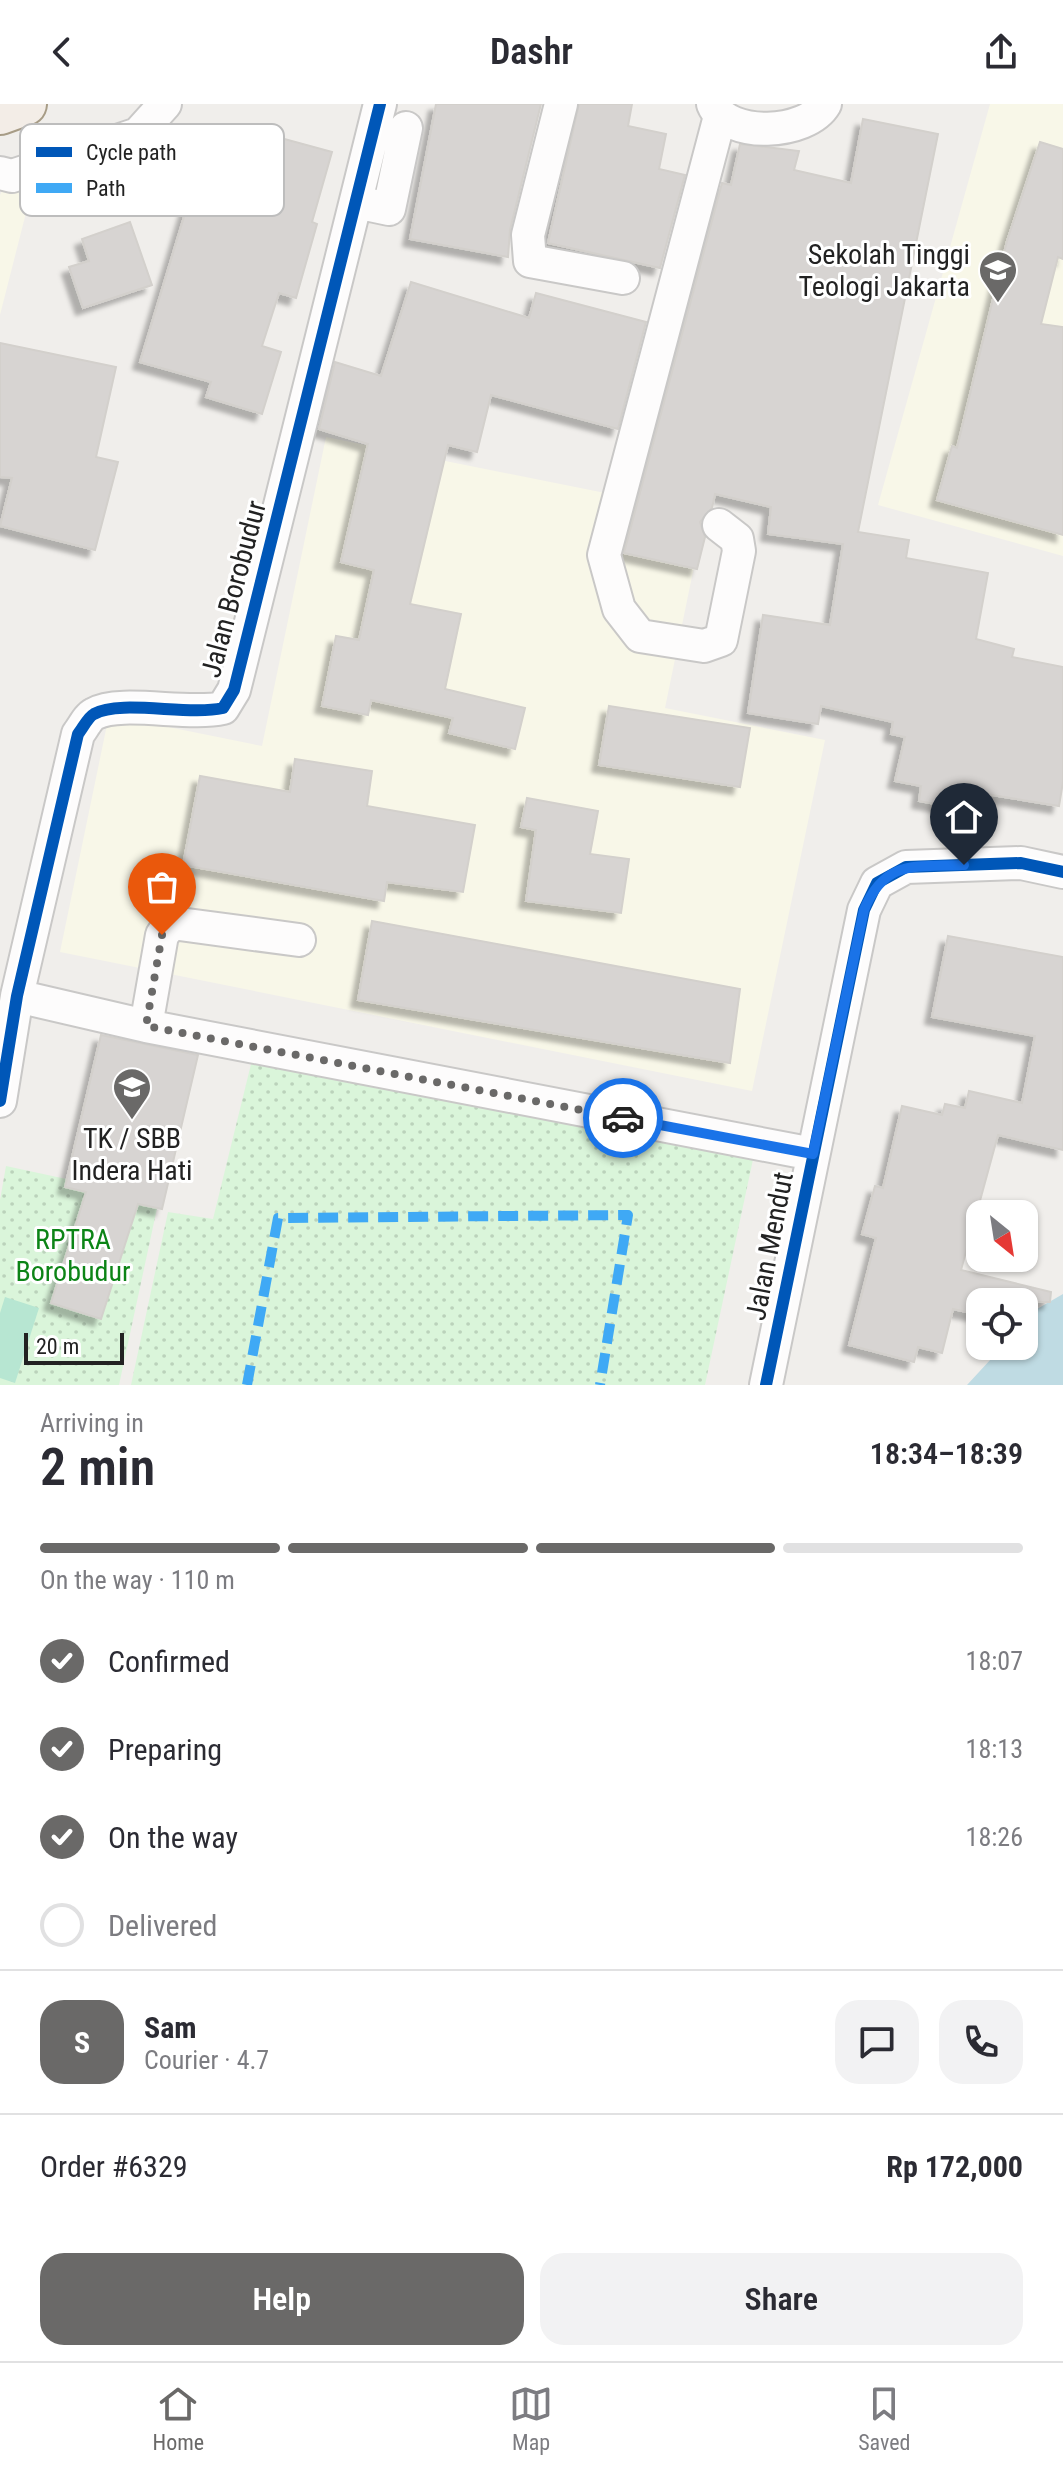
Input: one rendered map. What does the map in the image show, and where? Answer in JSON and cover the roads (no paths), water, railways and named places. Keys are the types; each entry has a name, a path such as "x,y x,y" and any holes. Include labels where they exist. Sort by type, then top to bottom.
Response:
{"main road":[{"path":"0,113 25,104"}],"street":[{"path":"147,124 165,104"},
{"path":"561,104 528,235 530,261 623,278"},
{"path":"719,525 737,539 739,551 721,640 704,646 640,636 619,609 604,555 716,110 734,124 782,129 805,122 820,113 825,104"},
{"name":"Jalan Borobudur","path":"0,1101 17,996 78,734 93,714 116,708 201,713 223,708 234,690 356,202 394,115"},
{"path":"0,173 12,176 20,173"},
{"name":"Jalan Mendut","path":"766,1385 864,910 877,883 906,867 1021,863 1063,872"},
{"path":"146,1026 162,935 172,923 299,940"},
{"path":"17,996 146,1026 813,1154"}],"water":[{"path":"1063,1294 1063,1385 967,1385 990,1360 1038,1360 1038,1308"}],"place":[{"name":"Sekolah Tinggi Teologi Jakarta","path":"998,304"},
{"name":"TK / SBB Indera Hati","path":"132,1121"}],"park label":[{"name":"RPTRA Borobudur","path":"73,1255"}]}
